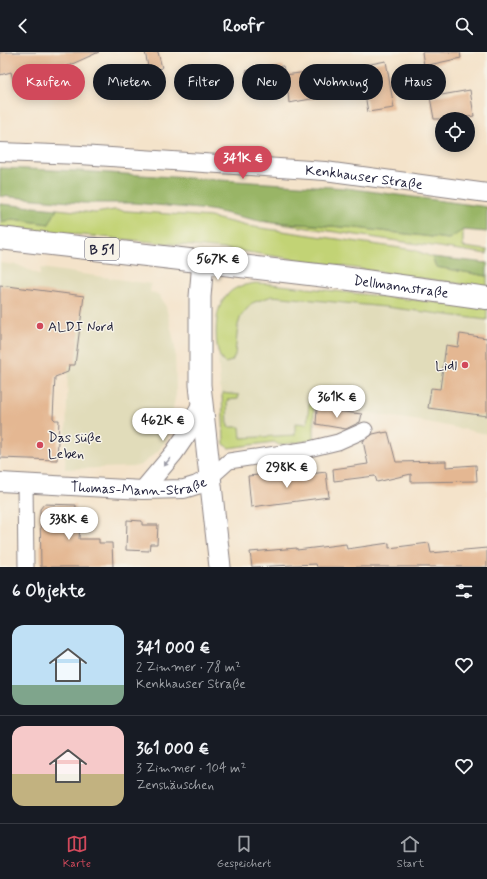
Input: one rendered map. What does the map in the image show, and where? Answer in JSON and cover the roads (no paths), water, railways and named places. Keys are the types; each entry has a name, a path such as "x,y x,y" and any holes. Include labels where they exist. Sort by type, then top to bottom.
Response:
{"main road":[{"name":"B 51","path":"0,238 203,261"},
{"name":"Dellmannstraße","path":"203,261 343,278 487,298"},
{"path":"203,261 200,297 199,366 201,404 210,478"},
{"name":"Thomas-Mann-Straße","path":"210,478 220,567"}],"street":[{"name":"Kenkhauser Straße","path":"0,152 80,155 325,171 487,194"},
{"path":"143,490 187,434 201,404"},
{"path":"210,478 229,461 309,449 338,442 365,430"},
{"name":"Thomas-Mann-Straße","path":"0,482 143,490 184,489 197,485 210,478"},
{"path":"24,484 26,567"}],"place":[{"name":"ALDI Nord","path":"40,326"},
{"name":"Lidl","path":"465,365"},
{"name":"Das süße Leben","path":"40,445"}]}
